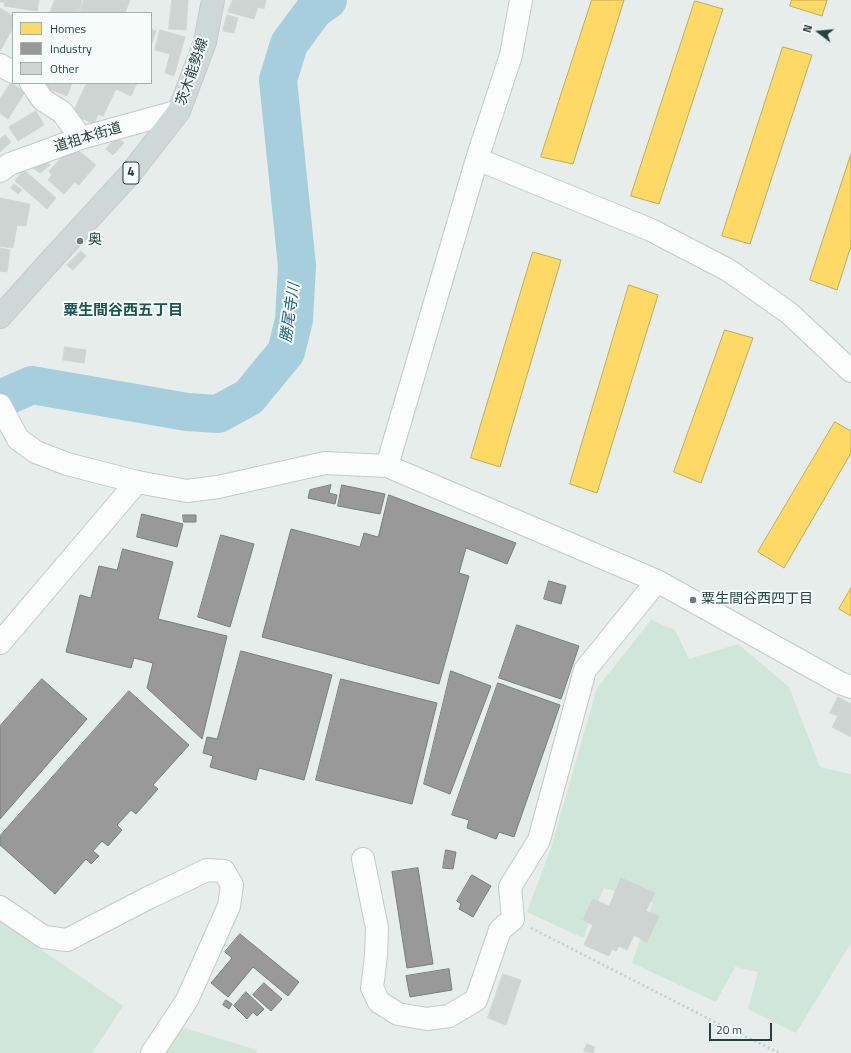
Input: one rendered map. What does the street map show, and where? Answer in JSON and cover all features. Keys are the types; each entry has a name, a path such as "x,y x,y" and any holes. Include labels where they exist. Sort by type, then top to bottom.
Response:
{"main road":[{"name":"茨木能勢線","path":"0,318 131,173 179,111 205,42 213,0"}],"street":[{"path":"387,466 477,159 511,55 521,0"},
{"path":"0,65 12,71"},
{"path":"32,84 44,100 62,112 81,138"},
{"name":"道祖本街道","path":"0,171 10,164 81,138 179,111"},
{"path":"477,159 651,230 728,270 789,313 851,371"},
{"path":"0,405 18,439 36,452 67,464 137,482 187,491 218,487 325,463 387,466 657,581 851,687"},
{"path":"0,643 137,482"},
{"path":"363,859 377,928 376,956 372,988 379,1002 398,1014 427,1018 449,1016 476,1000 500,930 513,919 510,887 539,840 584,670 657,581"},
{"path":"0,907 44,937 67,940 148,898 207,870 224,871 232,884 229,906 187,1000 152,1053"}],"path":[{"path":"513,919 719,1024 780,1053"}],"green space":[{"path":"651,620 675,630 689,659 738,644 789,687 820,767 851,774 851,943 796,1033 748,1009 758,972 735,967 716,1002 632,963 653,902 604,888 583,938 527,912 551,848 597,688"},
{"path":"0,921 123,1006 92,1053 0,1053"},
{"path":"178,1026 257,1050 256,1053 162,1053"}],"building: Homes":[{"path":"592,0 624,0 573,164 541,157"},
{"path":"792,0 827,0 822,16 790,6"},
{"path":"695,1 723,9 659,204 631,196"},
{"path":"783,47 812,55 750,244 722,236"},
{"path":"851,154 851,246 837,290 810,280"},
{"path":"533,252 561,260 500,467 471,458"},
{"path":"629,285 658,295 597,493 570,484"},
{"path":"725,330 753,338 701,483 674,472"},
{"path":"835,422 851,431 851,453 784,568 758,552"},
{"path":"851,588 851,616 839,609"}],"building: Industry":[{"path":"331,485 329,493 337,495 335,504 308,498 310,490"},
{"path":"342,485 385,494 380,514 338,506"},
{"path":"389,495 516,543 507,564 466,548 459,573 469,576 439,684 262,637 291,529 360,547 364,533 378,537"},
{"path":"142,514 183,524 177,547 137,537"},
{"path":"183,515 196,515 196,522 184,522"},
{"path":"221,535 254,544 230,627 198,617"},
{"path":"123,549 173,562 158,619 227,636 202,739 147,688 153,663 134,658 131,668 66,652 80,595 91,598 99,566 117,570"},
{"path":"549,581 566,586 561,604 544,599"},
{"path":"517,625 579,646 561,699 499,678"},
{"path":"241,651 332,675 304,780 259,768 256,780 210,767 213,756 203,753 207,737 217,739"},
{"path":"451,671 491,686 450,794 424,784"},
{"path":"42,679 87,719 0,819 0,726"},
{"path":"341,679 437,703 412,804 316,780"},
{"path":"498,683 560,705 514,837 499,832 496,839 467,828 469,820 452,815"},
{"path":"129,691 189,745 153,785 158,789 136,814 131,810 117,825 122,830 108,846 102,841 93,851 99,856 91,864 86,859 55,894 0,845 0,836"},
{"path":"446,850 456,852 453,869 443,868"},
{"path":"418,868 433,964 407,968 392,872"},
{"path":"472,875 491,886 473,917 459,909 461,904 457,901"},
{"path":"240,934 299,982 288,996 253,967 228,997 211,983 232,958 225,952"},
{"path":"449,969 452,990 410,997 406,976"},
{"path":"264,983 282,999 271,1011 253,995"},
{"path":"246,992 264,1009 257,1016 253,1012 247,1019 234,1006"},
{"path":"226,1000 232,1004 229,1009 223,1005"}],"building: Other":[{"path":"0,0 39,0 37,11 4,6 5,2 0,2"},
{"path":"55,0 82,0 78,12 50,12"},
{"path":"84,0 130,0 125,12 79,12"},
{"path":"172,0 188,0 186,30 169,29"},
{"path":"233,0 266,0 264,9 258,7 254,19 228,12"},
{"path":"0,8 12,15 12,30 0,51"},
{"path":"227,15 238,18 234,33 223,31"},
{"path":"152,29 156,31 152,43"},
{"path":"160,30 185,37 174,76 165,73 170,54 155,50"},
{"path":"11,83 25,92 8,119 0,113 0,99"},
{"path":"37,84 72,84 67,96"},
{"path":"87,84 137,84 131,96 116,89 103,116 98,114 94,124 79,117 80,114 74,111"},
{"path":"36,111 44,125 18,141 9,127"},
{"path":"5,135 11,142 0,152 0,139"},
{"path":"117,137 124,143 113,155 106,149"},
{"path":"70,148 76,153 78,150 96,165 79,185 75,182 64,194 48,180 52,175 49,172"},
{"path":"43,159 50,165 40,173 30,166"},
{"path":"24,170 56,198 47,209 15,181"},
{"path":"14,184 22,190 18,194 11,188"},
{"path":"0,198 30,204 26,226 17,225 13,248 0,246"},
{"path":"0,248 10,250 7,272 0,271"},
{"path":"81,251 86,256 73,270 67,265"},
{"path":"65,347 86,350 84,363 63,360"},
{"path":"838,697 851,704 851,737 832,727 838,716 830,713"},
{"path":"621,878 655,893 646,911 659,916 647,942 634,935 627,950 619,946 616,951 612,949 609,956 584,945 593,925 583,920 593,899 609,906"},
{"path":"503,974 521,980 506,1025 488,1018"},
{"path":"587,1044 595,1047 593,1053 584,1051"}],"waterway":[{"name":"勝尾寺川","path":"0,399 32,385 187,412 218,414 249,397 286,352 294,320 297,266 278,80 289,44 314,10 328,0"}],"place":[{"name":"奥","path":"80,241"},
{"name":"粟生間谷西四丁目","path":"693,600"}],"district":[{"name":"粟生間谷西五丁目","path":"123,311"}]}
